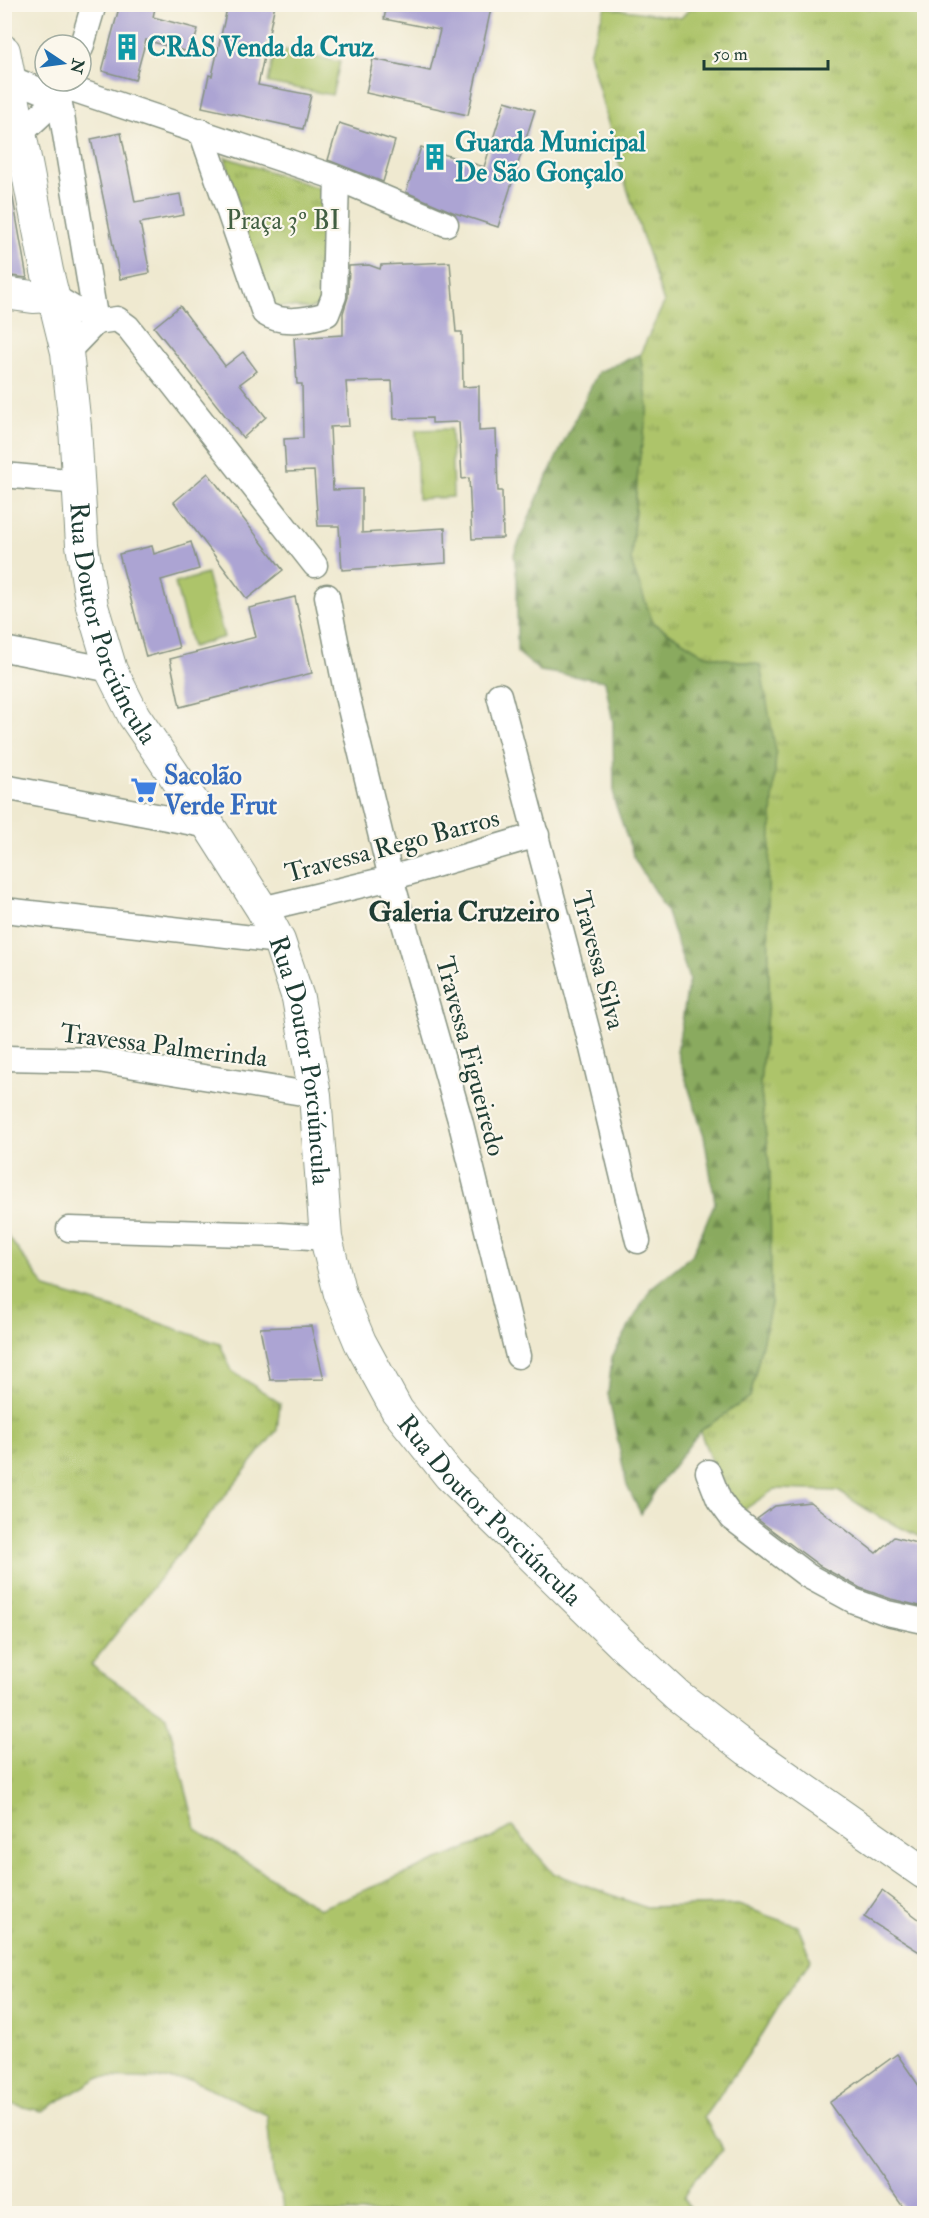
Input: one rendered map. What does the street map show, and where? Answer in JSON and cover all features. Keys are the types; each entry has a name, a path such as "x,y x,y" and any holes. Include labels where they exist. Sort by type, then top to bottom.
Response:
{"main road":[{"name":"Rua Doutor Porciúncula","path":"7,65 53,296 67,352 75,427 82,545 92,606 111,670 134,716 209,826 262,909 279,941 298,998 315,1095 326,1238 340,1294 360,1342 397,1410 449,1475 678,1696 748,1749 924,1873"},
{"path":"4,293 33,297 53,296"}],"street":[{"path":"85,33 94,4"},
{"path":"7,65 33,75"},
{"path":"21,134 63,93"},
{"path":"67,93 96,322"},
{"path":"80,93 201,131 337,178 446,224"},
{"path":"201,131 264,313 270,317 306,320 327,314 332,306 337,178"},
{"path":"53,296 96,322"},
{"path":"67,352 96,322 117,319 128,327 315,565"},
{"path":"4,475 78,482"},
{"name":"Travessa Figueiredo","path":"327,596 346,696 392,878 460,1120 518,1356"},
{"path":"4,649 111,670"},
{"name":"Travessa Silva","path":"499,695 591,1044 638,1241"},
{"path":"4,787 209,826"},
{"name":"Travessa Rego Barros","path":"262,909 392,878 537,835"},
{"path":"4,910 279,941"},
{"name":"Travessa Palmerinda","path":"4,1058 98,1060 315,1095"},
{"path":"69,1228 326,1238"},
{"path":"708,1472 719,1500 732,1518 808,1576 854,1601 887,1613 924,1621"}],"green space":[{"path":"693,5 924,5 924,1537 879,1517 838,1491 775,1489 742,1511 714,1469 700,1431 750,1397 771,1304 770,1173 760,1083 769,991 768,882 760,665 705,655 653,623 631,562 638,469 648,407 640,354 664,303 619,163 589,53 605,7 681,18"},
{"path":"275,49 340,62 332,95 268,83"},
{"name":"Praça 3º BI","path":"225,157 322,189 325,303 310,309 273,306 245,231"},
{"path":"640,354 648,407 638,469 631,562 653,623 705,655 760,665 776,752 768,882 769,991 760,1083 770,1173 771,1304 750,1397 700,1431 658,1486 641,1514 627,1486 608,1394 612,1357 651,1288 692,1255 715,1202 704,1136 677,1052 689,979 666,910 635,860 614,800 613,722 605,681 540,671 517,652 517,580 514,554 543,485 598,372"},
{"path":"451,429 453,497 418,499 416,430"},
{"path":"207,574 224,637 192,647 175,583"},
{"path":"4,1231 46,1288 136,1315 220,1344 232,1371 280,1403 277,1430 91,1665 167,1717 196,1829 319,1909 492,1838 512,1826 553,1873 644,1907 738,1905 798,1926 811,1960 785,1996 756,2044 704,2117 723,2150 695,2178 684,2197 691,2213 287,2213 272,2173 267,2115 193,2080 100,2077 42,2111 5,2103"}],"building":[{"name":"CRAS Venda da Cruz","path":"120,4 156,4 153,17 198,29 191,53 146,40 135,80 102,71"},
{"path":"228,4 275,4 258,85 311,95 303,129 202,107 209,75 212,76"},
{"path":"387,4 492,4 468,115 366,93 373,59 430,71 440,30 384,19"},
{"name":"Guarda Municipal De São Gonçalo","path":"505,101 535,110 498,227 455,213 406,192 421,147 484,167"},
{"path":"339,123 395,141 383,182 328,160"},
{"path":"121,133 135,202 180,194 184,215 140,223 150,273 120,279 91,139"},
{"path":"4,187 11,187 27,278 4,275"},
{"path":"450,262 456,332 462,332 463,387 479,386 479,431 496,430 498,491 502,491 503,538 472,539 469,478 462,479 459,422 432,423 432,418 394,419 392,381 346,382 349,426 330,427 333,490 362,489 362,533 445,528 446,563 342,570 339,526 318,526 314,471 286,472 284,439 303,438 302,384 297,384 294,338 343,335 343,313 348,297 349,266 369,265 380,269 381,265"},
{"path":"180,306 225,366 243,352 257,371 240,384 266,417 243,438 154,327"},
{"path":"208,473 283,570 247,599 174,502"},
{"path":"191,542 199,569 161,580 179,648 146,657 119,554 152,546 154,554"},
{"path":"295,597 312,673 180,707 170,659 256,637 249,608"},
{"path":"311,1326 324,1379 270,1380 260,1328"},
{"path":"810,1502 876,1553 894,1537 924,1545 924,1607 860,1588 820,1566 757,1519 775,1506"},
{"path":"882,1891 924,1923 924,1955 864,1917"},
{"path":"897,2054 924,2093 924,2214 908,2214 829,2103"}],"place":[{"name":"CRAS Venda da Cruz","path":"127,47"},
{"name":"Guarda Municipal De São Gonçalo","path":"435,157"},
{"name":"Sacolão Verde Frut","path":"144,790"}],"district":[{"name":"Galeria Cruzeiro","path":"464,911"}]}
